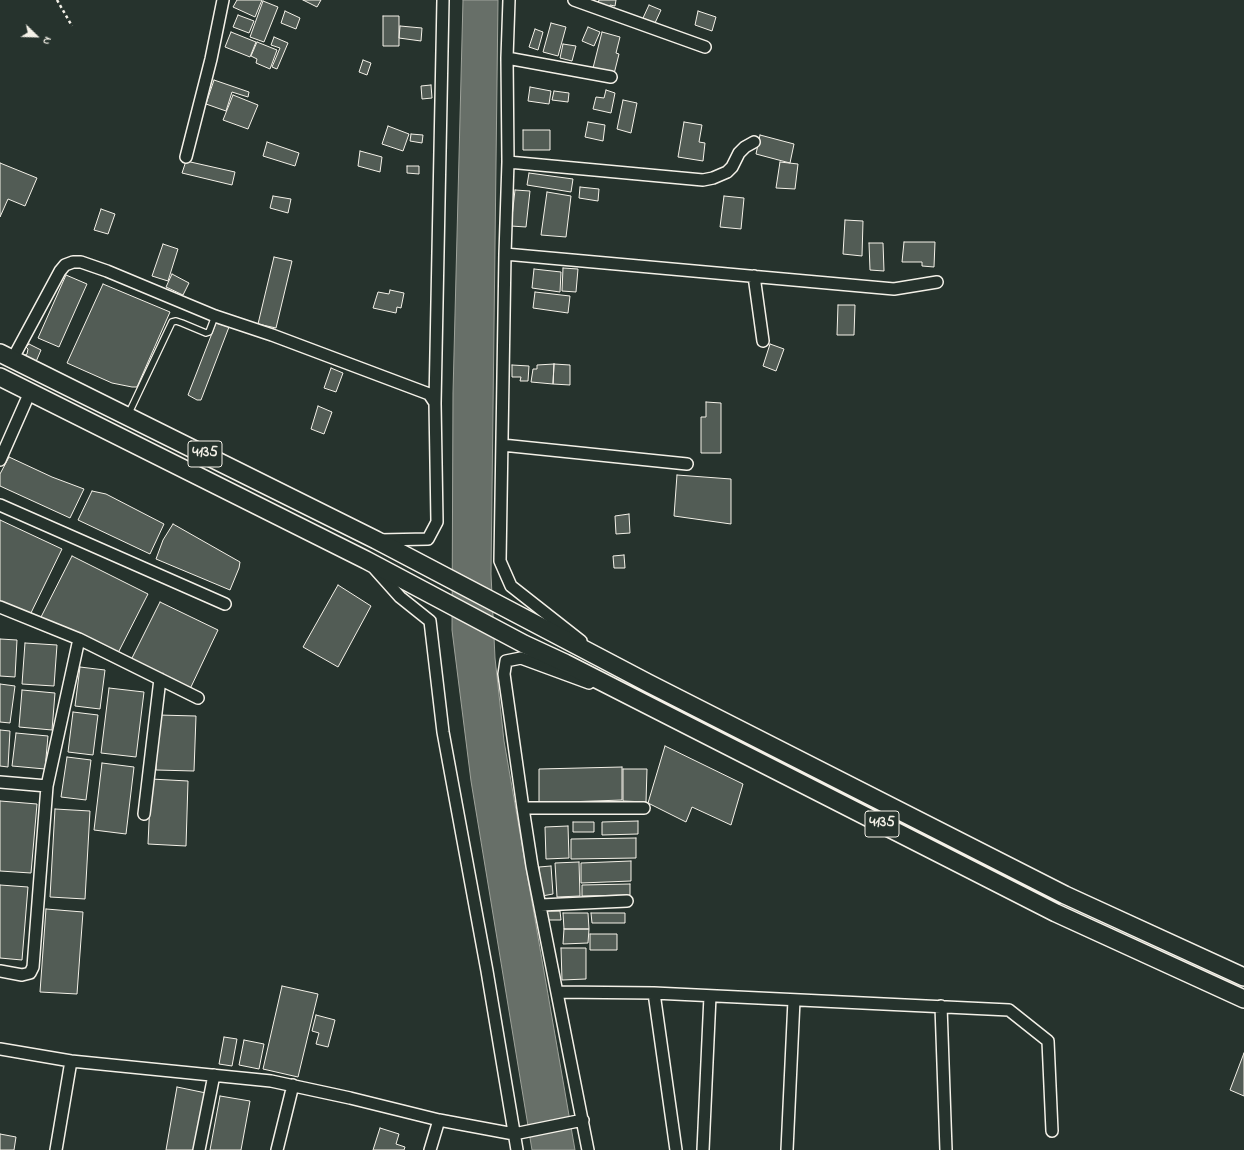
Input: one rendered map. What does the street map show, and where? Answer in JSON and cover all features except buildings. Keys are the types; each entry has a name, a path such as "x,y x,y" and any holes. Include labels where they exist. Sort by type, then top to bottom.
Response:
{"main road":[{"name":"4135","path":"6,357 128,416 376,540 535,624 1065,895 1244,977"},
{"name":"4135","path":"0,377 366,560 524,644 565,663 1056,913 1244,999"}],"street":[{"path":"186,157 211,59 223,0"},
{"path":"376,540 428,539 437,522 435,403 443,0"},
{"path":"509,0 507,58 508,162 500,562 511,586 605,660"},
{"path":"574,0 705,47"},
{"path":"507,58 610,77"},
{"path":"508,162 703,180 714,178 727,172 732,167 742,150 754,142"},
{"path":"505,254 894,289 937,282"},
{"path":"6,357 60,271 65,265 73,262 81,262 107,271 215,316 272,335 429,394 435,403"},
{"path":"754,276 763,341"},
{"path":"0,460 30,392"},
{"path":"502,446 687,464"},
{"path":"0,504 225,604"},
{"path":"366,560 400,597 430,621 443,732 487,971 517,1150"},
{"path":"0,607 79,639 198,698"},
{"path":"0,971 22,975 30,973 33,967 47,786 79,639"},
{"path":"588,1150 522,808 504,674 506,661 521,658 639,701"},
{"path":"144,814 160,679"},
{"path":"0,782 47,786"},
{"path":"522,808 644,808"},
{"path":"541,906 628,901"},
{"path":"557,992 654,993 1009,1010 1048,1041 1052,1131"},
{"path":"654,993 676,1150"},
{"path":"703,1150 710,996"},
{"path":"786,1150 794,1000"},
{"path":"941,1006 946,1150"},
{"path":"0,1050 71,1061 271,1082 350,1098 439,1120 514,1134 583,1120"},
{"path":"56,1150 71,1061"},
{"path":"199,1150 214,1075"},
{"path":"277,1150 293,1086"},
{"path":"430,1150 439,1120"}],"lane":[{"path":"128,416 172,322 180,322 206,333 209,332 215,316"}],"path":[{"path":"57,0 72,26"}],"shaded area":[{"path":"463,0 498,0 491,574 495,658 504,741 575,1150 532,1150 471,781 452,630 453,393"}]}
